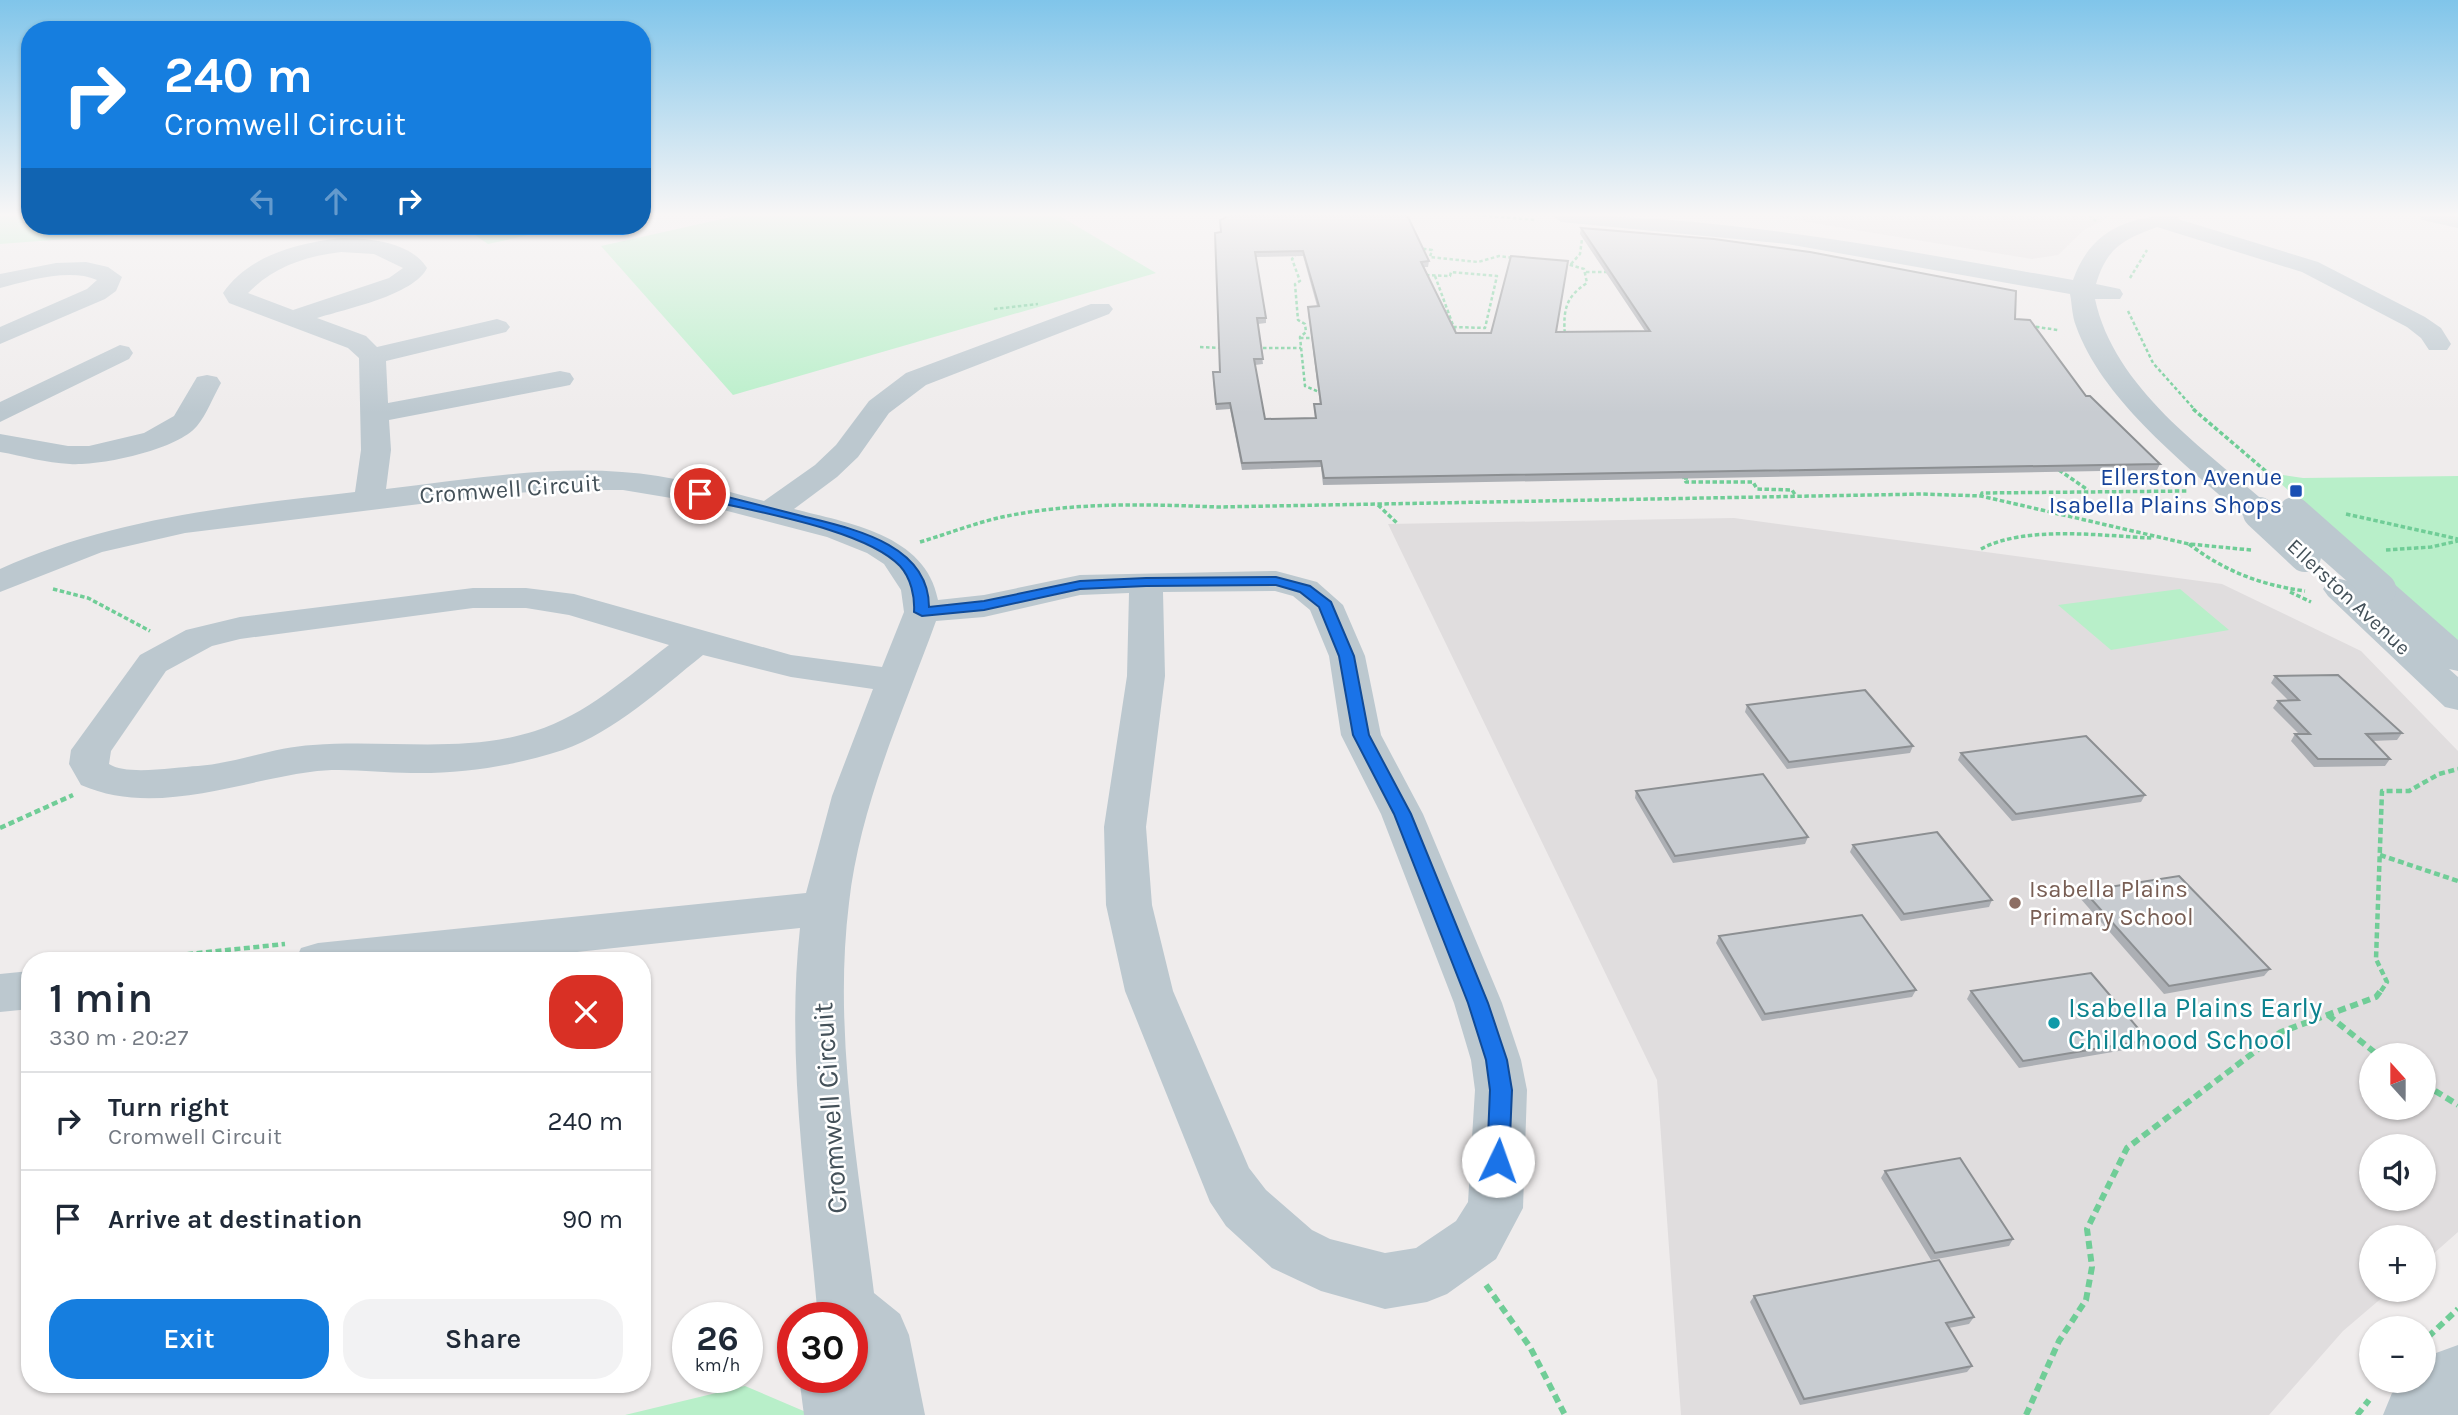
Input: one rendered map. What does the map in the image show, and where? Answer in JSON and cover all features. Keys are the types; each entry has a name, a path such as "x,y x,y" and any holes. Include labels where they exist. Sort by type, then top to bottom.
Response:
{"street":[{"path":"0,336 96,294 107,286 109,281"},
{"path":"249,281 235,293 238,298 358,342 372,356 376,450 369,501"},
{"path":"293,318 401,281"},
{"path":"2066,281 2120,293 2120,281"},
{"path":"2337,281 2416,322 2432,333 2438,344"},
{"name":"Ellerston Avenue","path":"2082,284 2089,332 2123,384 2259,513 2329,598 2458,698"},
{"name":"Ellerston Avenue","path":"2120,293 2115,323 2122,338 2161,391 2290,500 2380,589 2458,660"},
{"path":"770,512 826,471 847,451 879,407 916,379 1100,309"},
{"path":"372,356 496,327"},
{"path":"0,413 120,353"},
{"path":"375,414 560,379"},
{"path":"0,443 68,455 89,455 154,440 185,422 207,383"},
{"name":"Cromwell Circuit","path":"3,581 63,553 138,531 514,484 611,481 677,488 846,532 879,544 904,563 913,573 922,598 922,612 852,792 825,908 821,955 822,1055 843,1302"},
{"path":"922,612 984,606 1080,585 1146,582 1276,581 1305,589 1325,605 1347,656 1361,735 1402,814 1478,1003 1496,1060 1501,1090 1495,1208 1476,1240 1427,1274 1385,1281 1321,1264 1292,1249 1246,1208 1229,1184 1149,991 1129,905 1125,827 1146,676 1146,582"},
{"path":"696,642 598,718 550,740 497,754 415,760 312,758 209,779 133,784 95,775 89,764 91,750 139,679 153,663 179,647 200,638 240,628 473,598 526,598 574,605 696,642 791,666 896,681"},
{"path":"308,952 825,908"},
{"path":"0,993 21,991"},
{"name":"Cromwell Circuit","path":"868,1328 879,1335 894,1415"},
{"path":"2414,1415 2458,1375"},
{"path":"832,1393 835,1415"}],"path":[{"path":"1300,281 1294,284 1298,320 1305,324 1306,332 1300,338"},
{"path":"1437,281 1458,335 1452,338 1455,344"},
{"path":"1453,327 1485,328 1496,281"},
{"path":"1565,336 1565,301 1575,288 1587,284 1587,281"},
{"path":"2127,281 2120,293 2140,342 2160,372 2290,500"},
{"path":"1433,302 1445,302"},
{"path":"2026,325 2059,332 2055,320"},
{"path":"1300,338 1327,338"},
{"path":"1300,338 1305,386 1327,394 1327,398"},
{"path":"1200,347 1225,348"},
{"path":"1250,348 1301,348"},
{"path":"2060,465 2055,465 2088,491"},
{"path":"1688,478 1684,478 1686,482 1753,482 1757,489 1792,489 1796,496"},
{"path":"1981,496 1982,492 2189,491"},
{"path":"918,543 1001,517 1065,507 1123,503 1217,507 1796,496 1981,496 2189,544 2262,550"},
{"path":"1377,504 1397,523"},
{"path":"2336,512 2458,540"},
{"path":"1981,549 1996,541 2031,537 2166,538"},
{"path":"2378,550 2431,547 2458,540"},
{"path":"2189,544 2220,567 2284,589 2329,598"},
{"path":"3,581 88,598 179,647"},
{"path":"2026,1415 2059,1340 2086,1300 2092,1267 2087,1229 2127,1148 2281,1032 2376,997 2387,982 2375,959 2382,792 2409,791 2439,774 2458,769"},
{"path":"0,828 105,779"},
{"path":"2380,855 2458,881"},
{"path":"2328,1015 2363,1043"},
{"path":"2436,1091 2458,1105"},
{"path":"1458,1253 1526,1337 1550,1377 1565,1415"},
{"path":"2436,1330 2458,1309"}],"shaded area":[{"name":"Isabella Plains Primary School","path":"1734,518 2222,584 2361,651 2458,751 2458,1232 2436,1251 2436,1225 2359,1225 2359,1302 2377,1302 2343,1331 2269,1415 1681,1415 1657,1080 1388,524"}],"green space":[{"path":"632,281 1128,281 733,395"},
{"path":"2269,473 2303,478 2458,476 2458,642"},
{"path":"2180,589 2229,630 2111,650 2058,605"},
{"path":"716,1393 761,1393 813,1415 625,1415"}],"building":[{"path":"1217,281 1260,281 1266,318 1257,318 1263,359 1254,359 1265,419 1316,418 1314,404 1321,404 1308,307 1319,306 1312,281 1430,281 1456,333 1491,333 1504,281 1565,281 1556,332 1650,331 1617,281 1963,281 2016,291 2015,319 2030,320 2086,396 2090,396 2160,464 1324,478 1321,461 1242,463 1230,403 1216,404 1213,372 1220,372"},
{"path":"2338,675 2402,733 2366,734 2390,759 2318,759 2295,734 2310,734 2278,701 2299,700 2275,676"},
{"path":"1865,690 1913,746 1789,762 1747,705"},
{"path":"2086,736 2145,795 2016,814 1961,753"},
{"path":"1763,774 1808,837 1675,856 1636,791"},
{"path":"1937,832 1992,900 1904,914 1853,845"},
{"path":"2179,876 2270,969 2169,986 2084,891"},
{"path":"1862,915 1916,990 1765,1014 1719,936"},
{"name":"Isabella Plains Early Childhood School","path":"2091,973 2148,1040 2023,1061 1971,991"},
{"path":"1960,1158 2013,1239 1935,1253 1885,1171"},
{"path":"1939,1260 1974,1317 1946,1323 1972,1366 1804,1399 1754,1296"}],"place":[{"name":"Ellerston Avenue Isabella Plains Shops","path":"2296,491"},
{"name":"Isabella Plains Primary School","path":"2015,903"},
{"name":"Isabella Plains Early Childhood School","path":"2054,1023"}],"route":[{"path":"700,494 846,532 879,544 913,573 922,598 922,612 984,606 1080,585 1146,582 1276,581 1305,589 1325,605 1347,656 1361,735 1402,814 1478,1003 1496,1060 1501,1090 1498,1161"}]}
